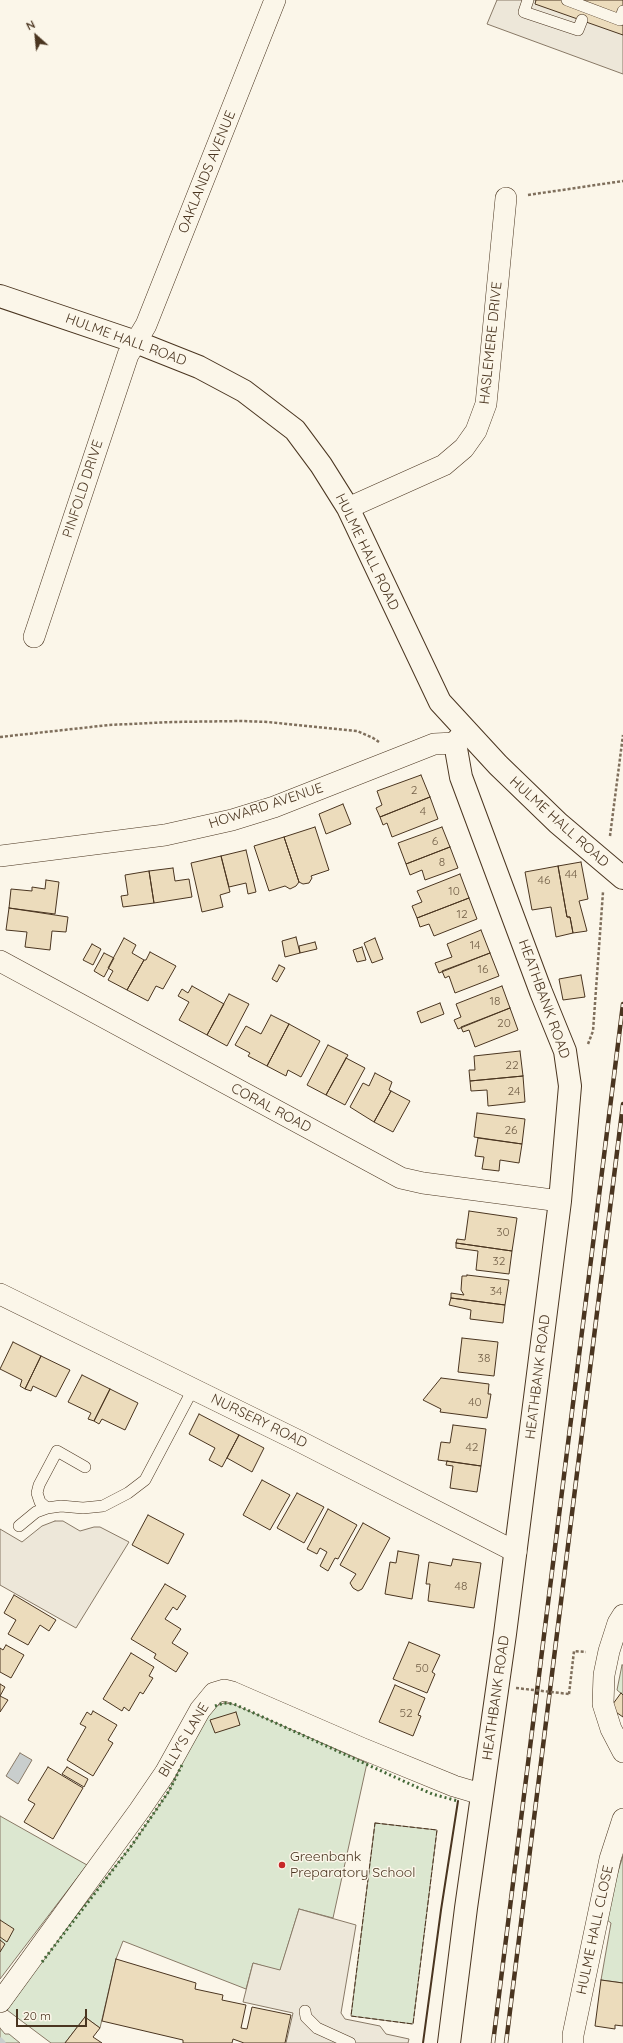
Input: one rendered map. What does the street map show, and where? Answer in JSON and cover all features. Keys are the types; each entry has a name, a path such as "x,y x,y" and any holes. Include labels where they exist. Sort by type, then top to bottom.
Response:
{"street":[{"name":"OAKLANDS AVENUE","path":"136,342 146,325 275,0"},
{"name":"HASLEMERE DRIVE","path":"348,508 444,465 464,448 476,431 486,404 506,198"},
{"name":"HULME HALL ROAD","path":"0,296 136,342 199,367 244,391 269,408 295,430 321,466 348,508 440,702 460,737 623,878"},
{"name":"PINFOLD DRIVE","path":"34,637 128,355 136,342"},
{"name":"HOWARD AVENUE","path":"0,856 165,835 232,820 274,806 434,744 460,737"},
{"name":"HEATHBANK ROAD","path":"449,2043 481,1794 516,1552 560,1201 570,1086 567,1058 461,777 460,737"},
{"name":"CORAL ROAD","path":"0,961 401,1178 423,1183 560,1201"},
{"name":"NURSERY ROAD","path":"0,1294 299,1441 516,1552"},
{"path":"623,1615 618,1623 609,1651 604,1675 603,1704 611,1729 623,1752"},
{"name":"BILLY'S LANE","path":"0,2002 140,1811 165,1773 200,1710 214,1693 224,1690 232,1692 375,1754 454,1786 481,1794"},
{"name":"HULME HALL CLOSE","path":"573,2043 573,2035 610,1858 623,1819"}],"lane":[{"path":"528,0 524,12 578,30 582,20"},
{"path":"567,0 620,20 623,11"},
{"path":"19,1526 36,1512 47,1508 61,1506 82,1508 102,1506 128,1493 145,1480 193,1389"},
{"path":"47,1508 40,1502 37,1494 39,1485 57,1451 85,1467"},
{"path":"305,2011 306,2018 317,2028 350,2043"}],"path":[{"path":"506,198 623,181"},
{"path":"0,737 117,725 172,722 262,722 357,731 373,738 382,745"},
{"path":"610,838 623,735"},
{"path":"586,1047 593,1031 603,898"},
{"path":"516,1688 569,1694 571,1672"}],"green space":[{"path":"623,1665 623,1695 617,1690"},
{"path":"224,1703 234,1704 367,1763 333,1918 299,1909 280,1971 253,1963 246,1989 123,1941 116,1959 100,2028 85,2017 65,2043 51,2043 7,2010 60,1936 132,1845 169,1791 208,1714 216,1706"},
{"path":"0,1816 87,1865 0,1979"},
{"path":"375,1823 437,1830 413,2024 351,2016"},
{"path":"623,1856 623,1983 601,1980 611,1923 607,1920 614,1884"},
{"path":"0,2028 5,2034 9,2034 20,2043 0,2043"}],"shaded area":[{"path":"497,0 623,0 623,74 487,24"},
{"path":"55,1521 63,1521 80,1531 100,1527 129,1542 76,1628 0,1585 0,1529 22,1542 42,1526"},
{"path":"20,1753 32,1760 18,1784 6,1776"},
{"path":"299,1909 356,1925 341,2013 345,2019 380,2026 386,2034 409,2039 408,2043 286,2043 293,2013 243,2002 253,1963 280,1970"}],"building":[{"path":"536,0 623,0 623,35 535,4"},
{"path":"421,775 430,797 380,817 376,808 382,805 377,791"},
{"path":"430,797 438,819 392,837 387,823 383,825 380,817"},
{"path":"343,804 351,824 326,834 319,814"},
{"path":"315,827 329,870 311,876 312,878 309,883 303,884 299,882 284,837"},
{"path":"442,827 450,847 406,864 398,843"},
{"path":"284,837 299,882 296,886 290,889 285,886 269,891 254,846"},
{"path":"450,847 458,868 425,880 422,870 410,875 406,864"},
{"path":"246,850 256,892 248,894 246,883 229,887 221,856"},
{"path":"221,856 230,892 220,895 223,907 202,912 191,863"},
{"path":"581,862 588,899 579,901 587,931 573,933 570,917 567,917 558,866"},
{"path":"558,866 567,917 570,917 573,933 556,937 551,907 532,910 525,872"},
{"path":"173,868 175,881 189,879 192,897 154,903 149,871"},
{"path":"149,871 154,903 123,907 121,896 128,895 125,875"},
{"path":"460,874 469,898 417,918 412,906 422,902 417,891"},
{"path":"46,880 59,882 55,914 9,908 11,889 32,891 32,887 45,889"},
{"path":"469,898 477,919 434,936 429,924 420,927 417,918"},
{"path":"9,908 68,917 66,932 52,931 50,950 25,947 27,932 6,930"},
{"path":"481,930 490,953 439,973 435,963 452,957 447,944"},
{"path":"296,937 300,953 285,957 282,941"},
{"path":"124,938 136,945 132,953 144,960 127,990 108,980 113,971 108,968"},
{"path":"375,938 383,959 372,963 364,943"},
{"path":"315,942 317,949 300,953 299,946"},
{"path":"92,944 101,949 93,965 83,960"},
{"path":"362,947 366,960 357,962 353,950"},
{"path":"150,952 176,966 163,989 156,986 148,1001 127,990"},
{"path":"104,953 114,958 104,977 94,971"},
{"path":"490,953 499,976 455,993 449,976 445,978 442,971"},
{"path":"279,965 285,968 277,982 272,979"},
{"path":"581,975 585,997 563,1000 559,979"},
{"path":"192,986 224,1004 207,1035 179,1020 189,1002 178,996 182,989 188,993"},
{"path":"502,986 510,1008 458,1029 454,1020 461,1017 456,1004"},
{"path":"229,994 249,1004 227,1046 207,1035"},
{"path":"440,1003 444,1014 421,1023 417,1012"},
{"path":"510,1008 518,1030 475,1047 469,1030 463,1032 461,1027"},
{"path":"271,1015 289,1024 267,1066 248,1056 250,1053 235,1045 246,1026 261,1034"},
{"path":"289,1024 320,1041 301,1077 288,1070 286,1076 267,1066"},
{"path":"328,1045 348,1055 326,1095 307,1085"},
{"path":"520,1051 523,1076 470,1081 469,1070 475,1070 474,1056"},
{"path":"346,1058 365,1068 345,1105 326,1095"},
{"path":"375,1073 392,1082 389,1090 391,1091 374,1122 350,1107 363,1083 369,1086"},
{"path":"523,1076 525,1102 488,1106 487,1090 471,1091 470,1081"},
{"path":"391,1091 410,1101 393,1132 374,1122"},
{"path":"477,1113 525,1119 522,1144 474,1137"},
{"path":"478,1138 522,1144 519,1163 500,1160 499,1171 482,1169 484,1157 475,1156"},
{"path":"469,1211 517,1218 512,1251 456,1243 457,1239 465,1240"},
{"path":"456,1243 512,1251 509,1274 476,1270 478,1251 456,1248"},
{"path":"467,1275 509,1280 505,1305 451,1298 451,1293 464,1295 461,1290 462,1276"},
{"path":"451,1298 505,1305 503,1323 470,1319 471,1310 449,1305"},
{"path":"462,1338 498,1342 494,1376 458,1372"},
{"path":"13,1342 41,1356 25,1389 20,1386 22,1380 0,1369"},
{"path":"41,1356 70,1370 56,1397 33,1386 31,1391 25,1389"},
{"path":"82,1375 110,1389 94,1421 88,1419 91,1413 68,1402"},
{"path":"441,1378 489,1384 488,1394 491,1394 487,1418 440,1412 441,1409 423,1400"},
{"path":"110,1389 138,1403 125,1430 102,1419 99,1424 94,1421"},
{"path":"199,1414 239,1435 222,1467 209,1460 215,1448 189,1434"},
{"path":"453,1425 486,1429 481,1466 438,1460 441,1442 450,1443"},
{"path":"239,1435 264,1448 252,1472 227,1458"},
{"path":"447,1461 481,1466 477,1492 450,1488 453,1466 446,1465"},
{"path":"262,1480 290,1495 270,1530 243,1515"},
{"path":"297,1493 324,1507 304,1543 277,1528"},
{"path":"328,1509 357,1525 338,1559 335,1558 328,1571 320,1566 327,1552 320,1548 317,1554 307,1549"},
{"path":"148,1515 184,1534 168,1564 132,1545"},
{"path":"363,1523 390,1538 362,1589 358,1591 353,1588 350,1583 356,1574 340,1565"},
{"path":"398,1551 419,1555 412,1599 385,1594 390,1562 396,1563"},
{"path":"453,1559 481,1563 474,1608 428,1601 430,1584 426,1584 429,1562 451,1566"},
{"path":"165,1584 186,1596 177,1610 173,1607 165,1619 181,1629 172,1643 188,1653 176,1672 154,1658 156,1654 131,1639"},
{"path":"14,1595 56,1620 49,1631 40,1625 28,1645 8,1634 16,1620 4,1613"},
{"path":"409,1642 440,1655 432,1672 435,1674 427,1693 393,1679"},
{"path":"6,1645 24,1655 11,1678 0,1672 0,1648 3,1650"},
{"path":"131,1653 154,1667 149,1676 153,1678 143,1694 140,1692 129,1711 124,1707 122,1711 103,1699"},
{"path":"0,1684 5,1687 0,1696"},
{"path":"395,1685 425,1698 418,1715 421,1716 413,1736 379,1722"},
{"path":"621,1693 623,1695 623,1717 610,1708"},
{"path":"0,1696 8,1700 0,1712"},
{"path":"93,1711 117,1725 108,1740 113,1743 93,1776 67,1760 86,1727 80,1724 87,1712 91,1715"},
{"path":"236,1712 240,1725 215,1733 210,1720"},
{"path":"48,1767 83,1788 53,1839 24,1822 35,1804 28,1800"},
{"path":"67,1767 88,1779 84,1787 62,1774"},
{"path":"0,1920 14,1929 7,1942 0,1937"},
{"path":"0,1940 5,1944 0,1952"},
{"path":"116,1959 196,1983 195,1989 223,1995 222,2000 246,2005 241,2028 247,2029 252,2007 291,2015 285,2043 244,2043 233,2039 232,2043 183,2043 183,2040 102,2021"},
{"path":"601,1980 623,1983 623,2026 615,2025 615,2029 595,2026"},
{"path":"85,2017 100,2028 93,2037 102,2043 65,2043"}],"railway":[{"path":"493,2043 623,1004"},
{"path":"506,2043 623,1104"}],"hedge":[{"path":"215,1706 224,1703 234,1704 432,1794 458,1801"},
{"path":"42,1962 132,1845 169,1791 182,1765"}],"fence":[{"path":"375,1823 437,1830 413,2024 351,2016 375,1823"}],"wall":[{"path":"423,2043 441,1910 458,1801"}],"place":[{"name":"Greenbank Preparatory School","path":"282,1865"}]}
